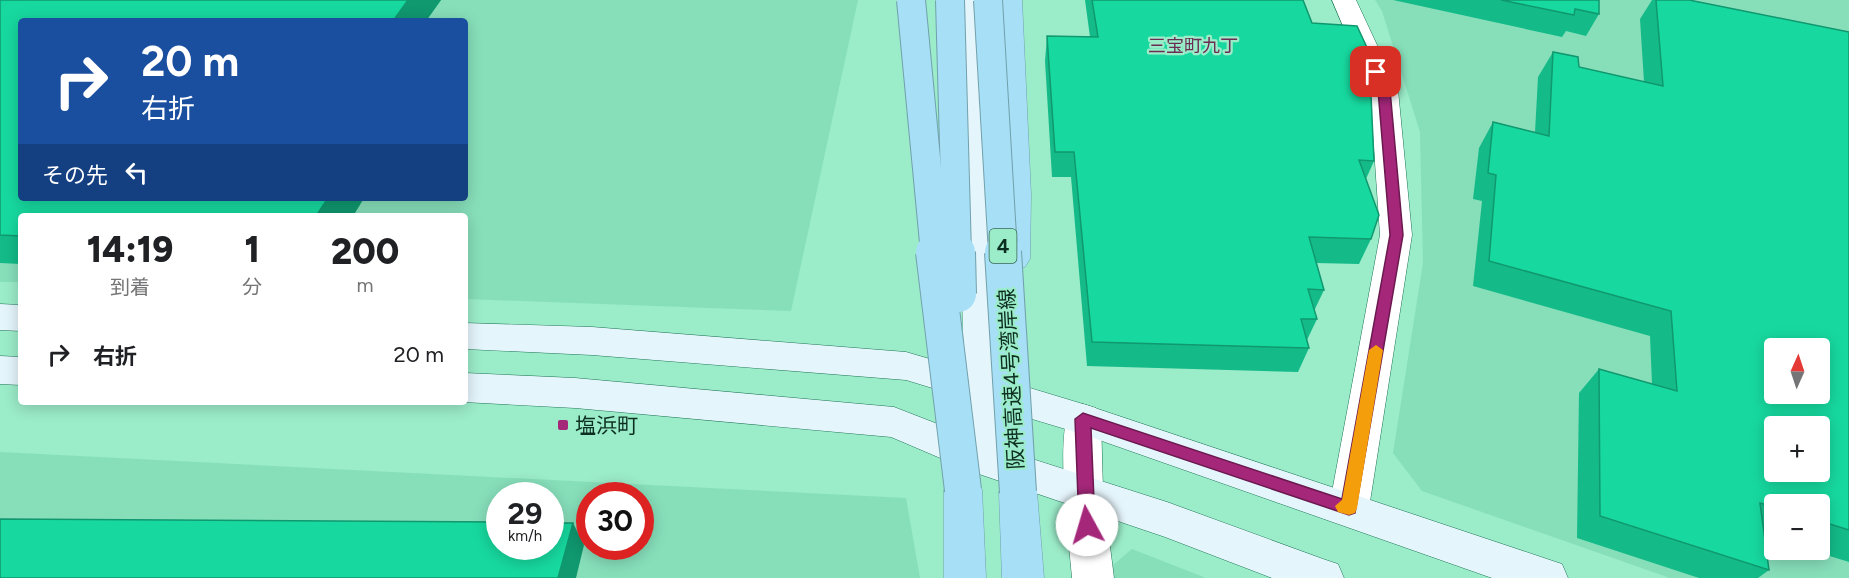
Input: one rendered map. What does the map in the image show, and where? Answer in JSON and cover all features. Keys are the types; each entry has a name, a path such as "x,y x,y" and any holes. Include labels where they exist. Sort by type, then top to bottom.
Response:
{"highway":[{"path":"911,0 928,198 963,490"},
{"path":"950,0 965,578"},
{"name":"阪神高速4号湾岸線","path":"988,0 1023,578"},
{"name":"4","path":"1010,0 1016,195 1010,364"}],"street":[{"path":"966,0 986,460"},
{"path":"1344,0 1384,90 1396,235 1349,508"},
{"path":"0,317 18,318"},
{"path":"468,336 592,341 906,366 1083,419 1349,508 1547,578"},
{"path":"0,370 18,370"},
{"path":"468,388 575,393 894,422 986,460 1084,491 1323,578"},
{"path":"1083,419 1084,491 1092,578"}],"shaded area":[{"path":"0,0 858,0 791,311 468,299 468,213 18,213 18,282 0,282"},
{"path":"1375,0 1849,0 1849,578 1670,578 1422,491 1393,453 1423,263 1420,132 1382,11"},
{"path":"0,452 591,482 576,482 576,560 654,560 654,485 906,498 920,578 0,578"},
{"path":"1132,549 1206,578 1113,578 1112,566"}],"building":[{"path":"0,0 408,0 395,18 18,18 18,201 326,201 318,213 18,213 18,236 0,235"},
{"path":"1092,0 1303,0 1312,23 1357,26 1369,52 1374,161 1359,160 1379,215 1371,239 1309,237 1324,290 1308,289 1317,319 1301,319 1309,348 1092,342 1074,152 1055,152 1047,36 1098,37"},
{"path":"1501,0 1599,0 1599,14 1575,9 1574,15"},
{"path":"1656,0 1689,0 1849,32 1849,530 1830,524 1830,494 1764,494 1764,504 1760,503 1764,533 1764,560 1768,560 1769,570 1600,516 1599,369 1677,391 1671,311 1489,261 1496,175 1488,173 1493,122 1549,136 1553,52 1578,57 1579,67 1663,86"},
{"path":"0,519 486,522 486,560 563,560 558,578 0,578"},
{"path":"564,523 573,523 564,556"}],"slow traffic":[{"path":"1343,506 1349,508 1376,350"}],"place":[{"name":"塩浜町","path":"563,425"}],"district":[{"name":"三宝町九丁","path":"1193,46"}],"route":[{"path":"1087,525 1083,419 1349,508 1396,235 1384,90 1376,72"}]}
